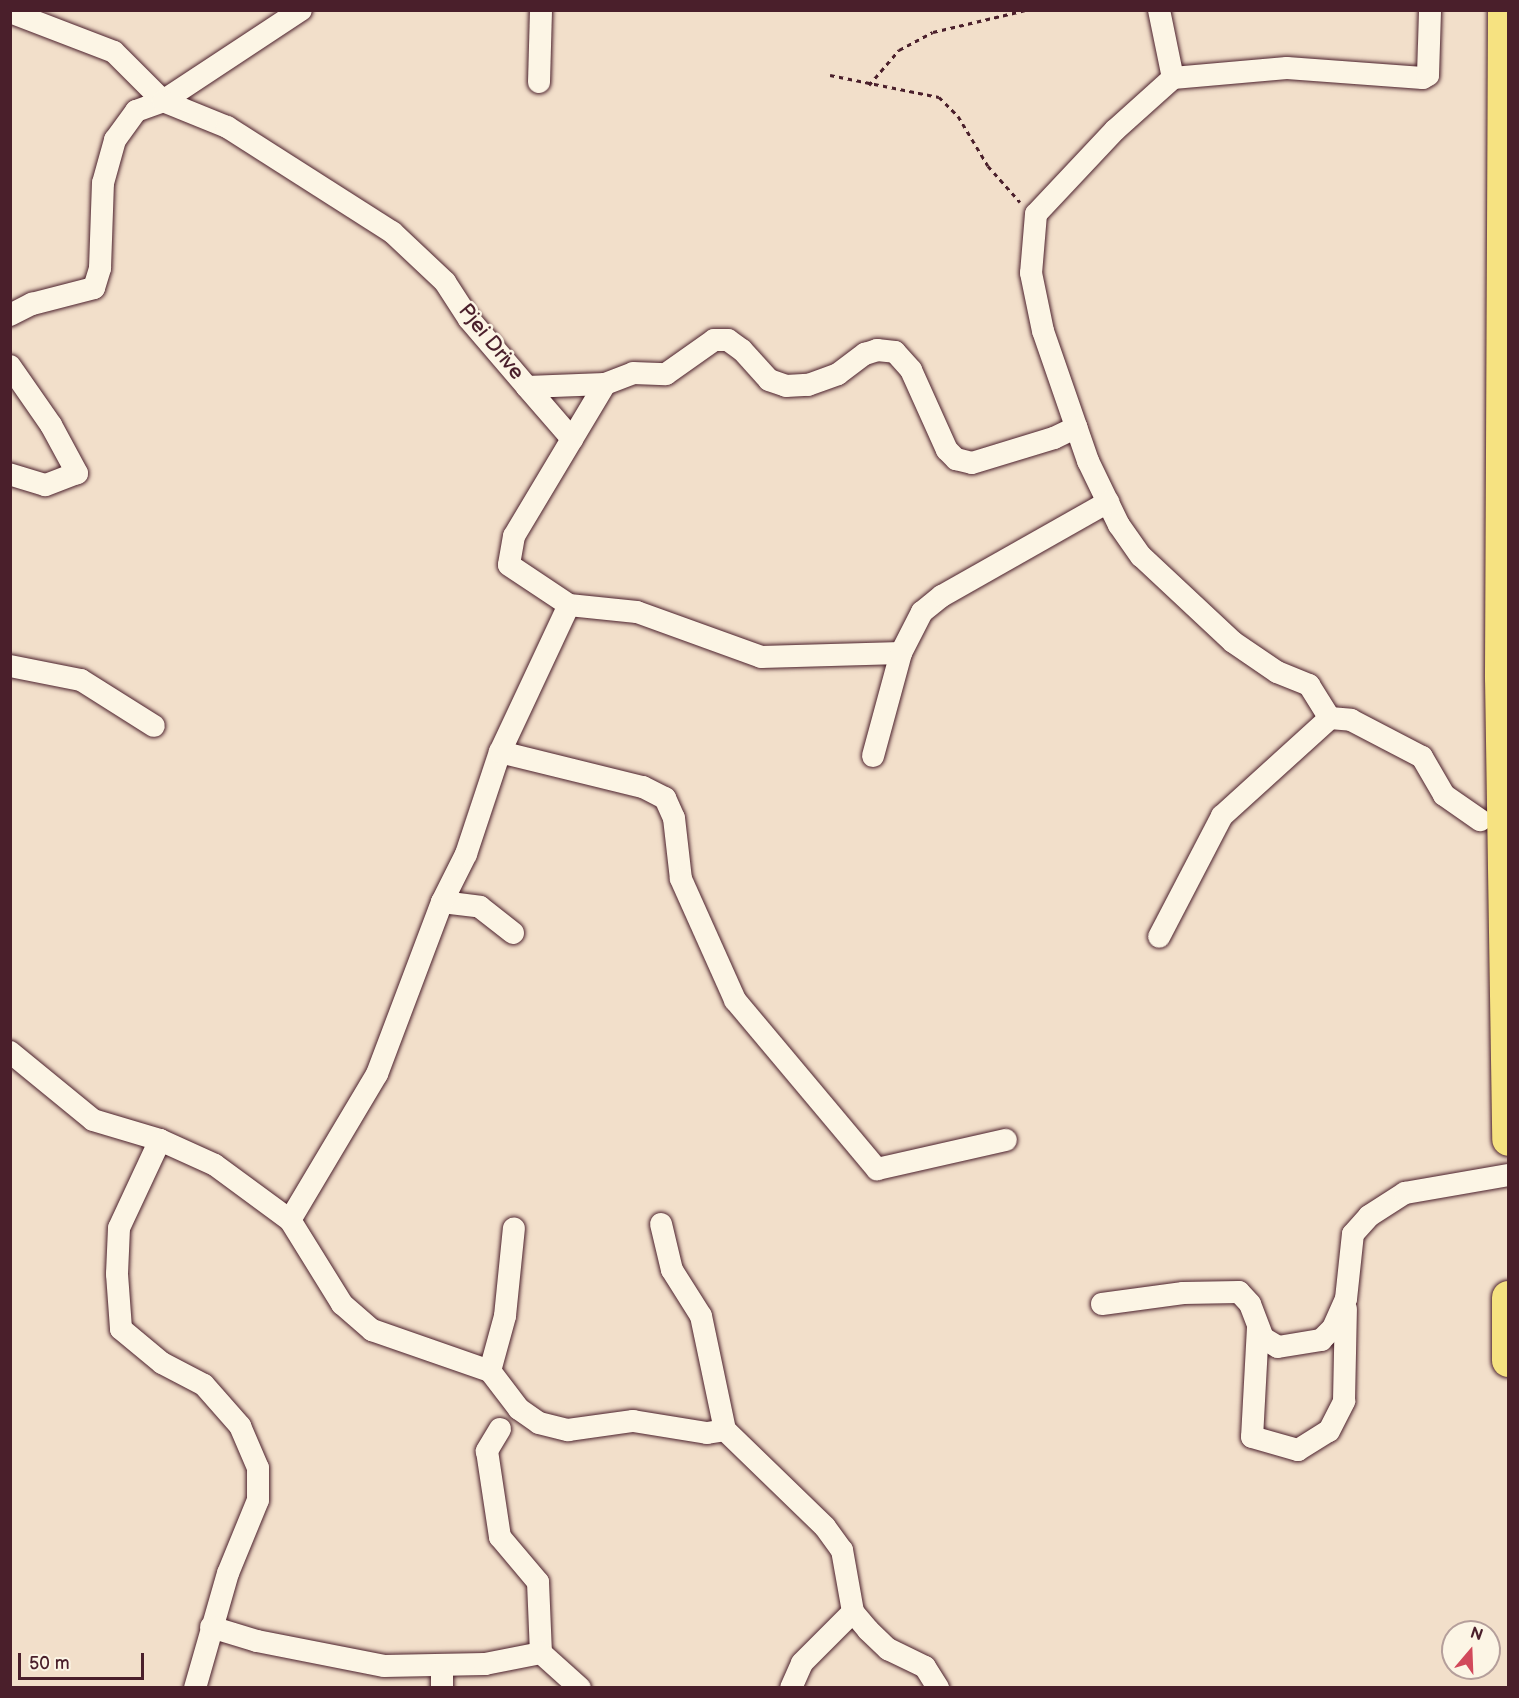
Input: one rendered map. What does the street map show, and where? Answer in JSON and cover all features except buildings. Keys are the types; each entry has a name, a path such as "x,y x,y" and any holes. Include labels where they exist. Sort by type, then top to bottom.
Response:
{"highway":[{"path":"1504,10 1501,677 1509,1139"},
{"path":"1509,1297 1509,1360"}],"street":[{"path":"10,315 32,304 94,288 100,268 103,183 115,140 136,111 163,101 301,10"},
{"path":"539,82 541,10"},
{"path":"1159,10 1173,78"},
{"path":"1330,718 1309,685 1278,672 1233,642 1141,556 1108,502 1077,427 1043,331 1031,273 1036,214 1123,122 1173,78 1287,68 1423,78 1428,75 1430,10"},
{"path":"10,12 114,52 163,101"},
{"name":"Pjei Drive","path":"163,101 227,127 392,232 445,282 469,320 527,387 605,384 633,373 666,374 714,340 728,340 742,350 769,380 786,386 808,385 838,374 865,354 877,350 895,352 911,370 947,450 956,459 972,462 1054,438 1077,427"},
{"path":"10,366 51,425 77,473 45,485 10,474"},
{"path":"605,384 514,536 509,565 569,605 637,612 761,657 901,653"},
{"path":"527,387 572,439"},
{"path":"873,756 901,653 922,612 942,596 1108,502"},
{"path":"290,1220 377,1074 442,902 466,854 500,752 569,605"},
{"path":"10,666 81,680 154,726"},
{"path":"1159,938 1222,816 1330,718 1352,720 1422,758 1444,795 1480,820"},
{"path":"500,752 643,787 665,798 674,818 681,879 735,1000 877,1169 1006,1140"},
{"path":"442,902 480,908 513,933"},
{"path":"10,1052 93,1120 160,1140 215,1165 290,1220 342,1304 372,1330 490,1371 519,1408 539,1423 568,1431 633,1422 707,1433 725,1430"},
{"path":"160,1140 119,1228 117,1275 121,1329 162,1363 204,1385 240,1426 258,1468 258,1500 228,1573 195,1688"},
{"path":"1258,1327 1252,1437 1298,1450 1329,1431 1344,1401 1346,1299 1353,1234 1369,1216 1405,1193 1509,1176"},
{"path":"661,1224 672,1270 701,1316 725,1430 825,1527 842,1550 854,1612 888,1649 925,1667 938,1688"},
{"path":"490,1371 505,1316 514,1228"},
{"path":"1102,1304 1183,1293 1239,1292 1250,1304 1263,1338 1278,1347 1321,1340 1334,1328 1346,1299"},
{"path":"500,1429 488,1450 494,1511 500,1537 538,1581 541,1653 580,1688"},
{"path":"791,1688 802,1663 854,1612"},
{"path":"211,1627 334,1658 442,1677 485,1664 541,1653"}],"path":[{"path":"869,85 898,50 933,32 1026,10"},
{"path":"830,75 939,98 958,116 988,166 1036,214"}]}
